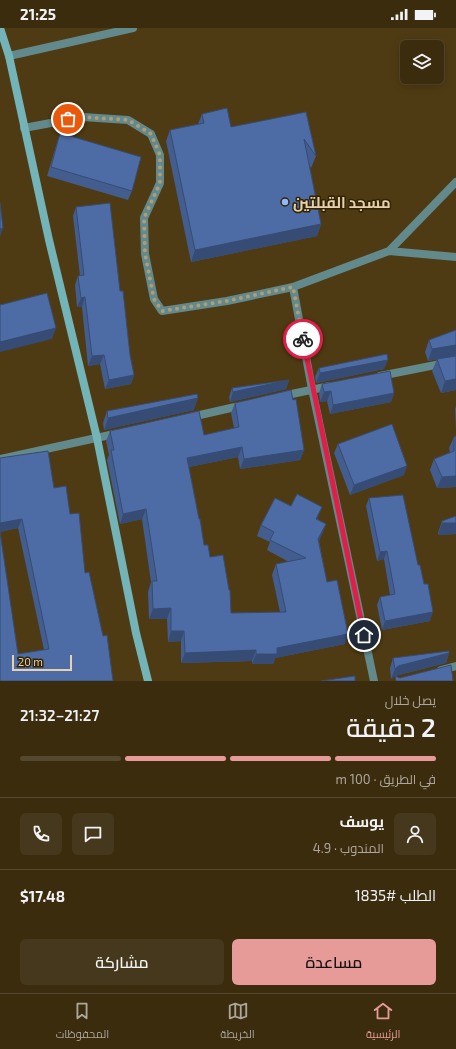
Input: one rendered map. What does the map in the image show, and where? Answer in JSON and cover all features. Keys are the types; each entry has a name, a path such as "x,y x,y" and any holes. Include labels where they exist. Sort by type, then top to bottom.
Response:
{"main road":[{"path":"0,28 9,56 49,240 97,438 148,681"},
{"path":"5,40 6,28"}],"street":[{"path":"9,56 133,28"},
{"path":"24,128 83,117 128,120 151,134 160,155 160,183 144,218 145,254 154,299 162,311 227,301 293,287 389,251 456,182"},
{"path":"389,251 456,257"},
{"path":"293,287 312,389 374,681"},
{"path":"373,378 456,361"},
{"path":"274,398 335,385"},
{"path":"181,419 251,403"},
{"path":"0,459 127,431"},
{"path":"433,672 456,666"}],"building":[{"path":"227,108 231,127 306,112 316,156 304,139 321,224 195,250 170,130 204,123 202,114"},
{"path":"60,133 141,157 132,191 51,167"},
{"path":"0,203 3,228 0,229"},
{"path":"110,203 120,291 123,291 130,355 134,375 109,380 104,355 92,356 85,297 81,298 78,276 84,275 76,207"},
{"path":"47,293 56,328 0,342 0,305"},
{"path":"456,330 456,345 432,349 429,340"},
{"path":"387,354 388,360 320,373 319,368"},
{"path":"456,356 456,379 445,381 437,359"},
{"path":"390,371 394,393 333,405 331,391 324,392 322,384"},
{"path":"289,380 233,392 232,388"},
{"path":"291,390 293,400 296,399 304,450 244,459 242,447 187,458 204,545 208,545 210,557 223,555 230,590 231,613 286,612 276,564 306,558 270,540 274,532 261,525 275,498 291,506 297,494 322,507 316,519 326,524 318,539 327,582 337,580 348,634 277,648 277,654 256,654 256,650 185,653 184,631 171,631 171,608 153,609 152,581 157,581 146,509 123,514 111,450 114,450 110,431 199,411 204,435 239,427 235,403"},
{"path":"197,394 198,398 108,418 107,411"},
{"path":"392,424 407,466 354,485 338,444"},
{"path":"456,436 456,476 442,477 434,459 454,451 454,437"},
{"path":"48,451 54,488 66,486 70,514 79,513 85,573 89,572 103,636 107,635 113,681 0,681 0,532 18,654 49,649 22,519 0,523 0,458"},
{"path":"403,495 418,565 420,565 424,584 428,584 433,612 385,621 380,597 395,594 387,551 380,552 369,498"},
{"path":"456,516 456,523 442,523 442,521"},
{"path":"449,651 449,653 398,666 395,669 393,658"},
{"path":"451,665 453,681 396,681 395,676 400,678"},
{"path":"355,676 355,681 321,681"}],"way so far":[{"path":"68,119 83,117 128,120 151,134 160,155 160,183 144,218 145,254 154,299 162,311 227,301 293,287 303,339"}],"place":[{"name":"مسجد القبلتين","path":"285,202"}],"route":[{"path":"303,339 312,389 364,635"}]}
